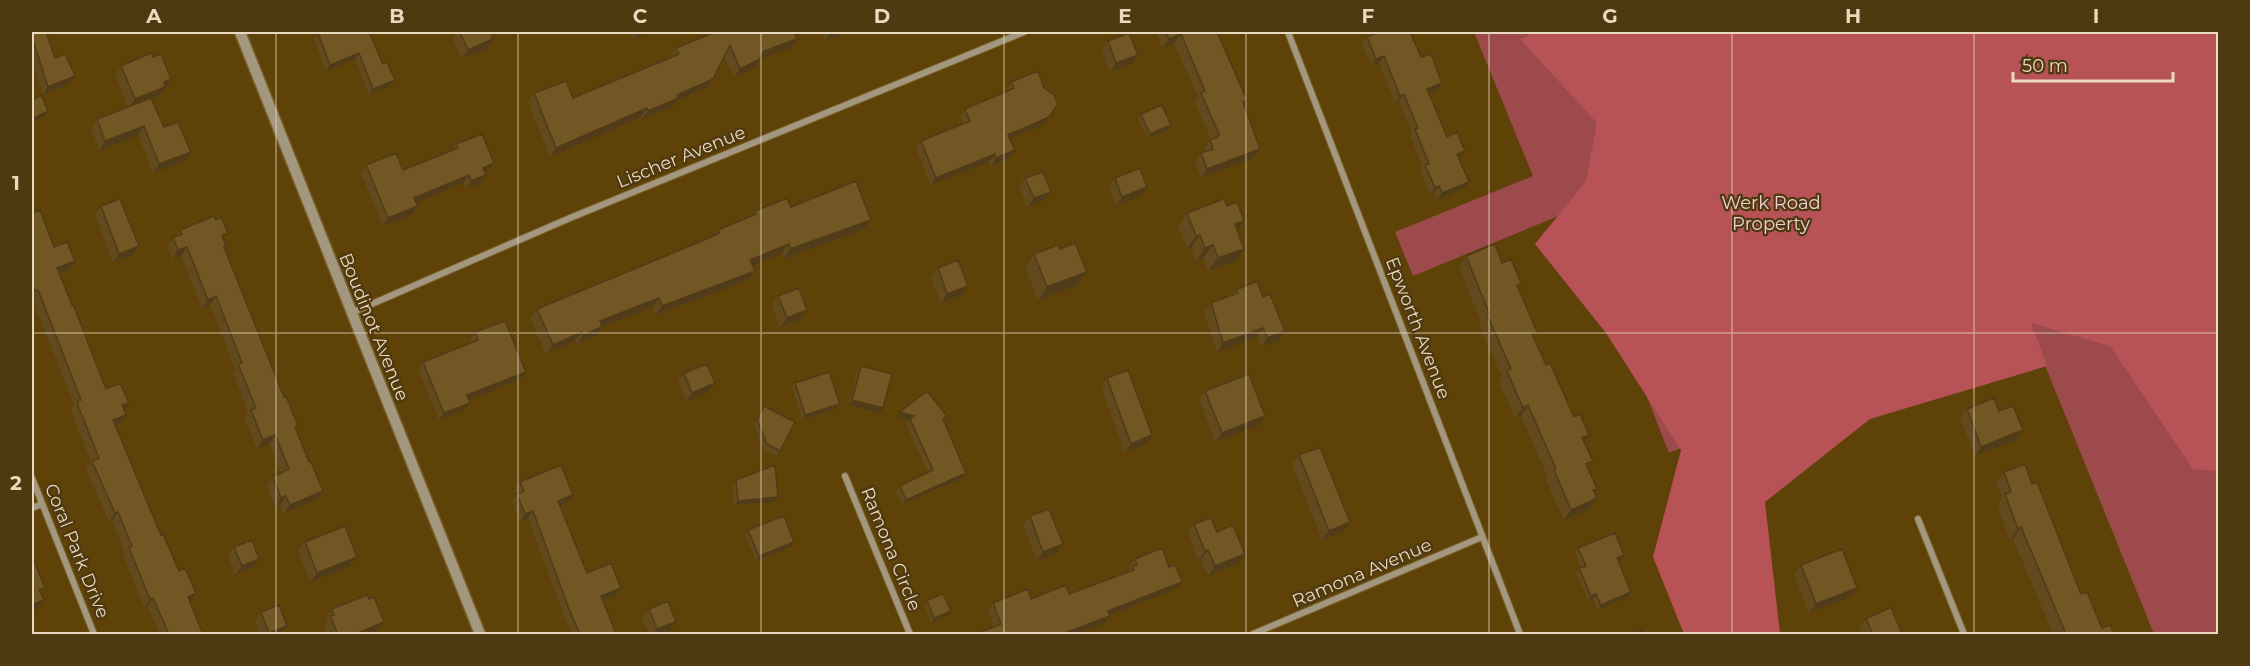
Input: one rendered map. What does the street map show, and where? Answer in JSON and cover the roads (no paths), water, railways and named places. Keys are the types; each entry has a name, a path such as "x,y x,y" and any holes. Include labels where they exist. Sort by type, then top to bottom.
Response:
{"street":[{"name":"Boudinot Avenue","path":"240,32 480,634"},
{"name":"Lischer Avenue","path":"351,313 570,218 1024,32"},
{"name":"Epworth Avenue","path":"1288,32 1520,634"},
{"name":"Ramona Circle","path":"845,476 910,634"},
{"name":"Coral Park Drive","path":"32,478 94,634"},
{"path":"32,508 42,504"},
{"path":"1918,519 1964,634"},
{"name":"Ramona Avenue","path":"1253,634 1482,537"}],"park label":[{"name":"Werk Road Property","path":"1771,213"}]}
